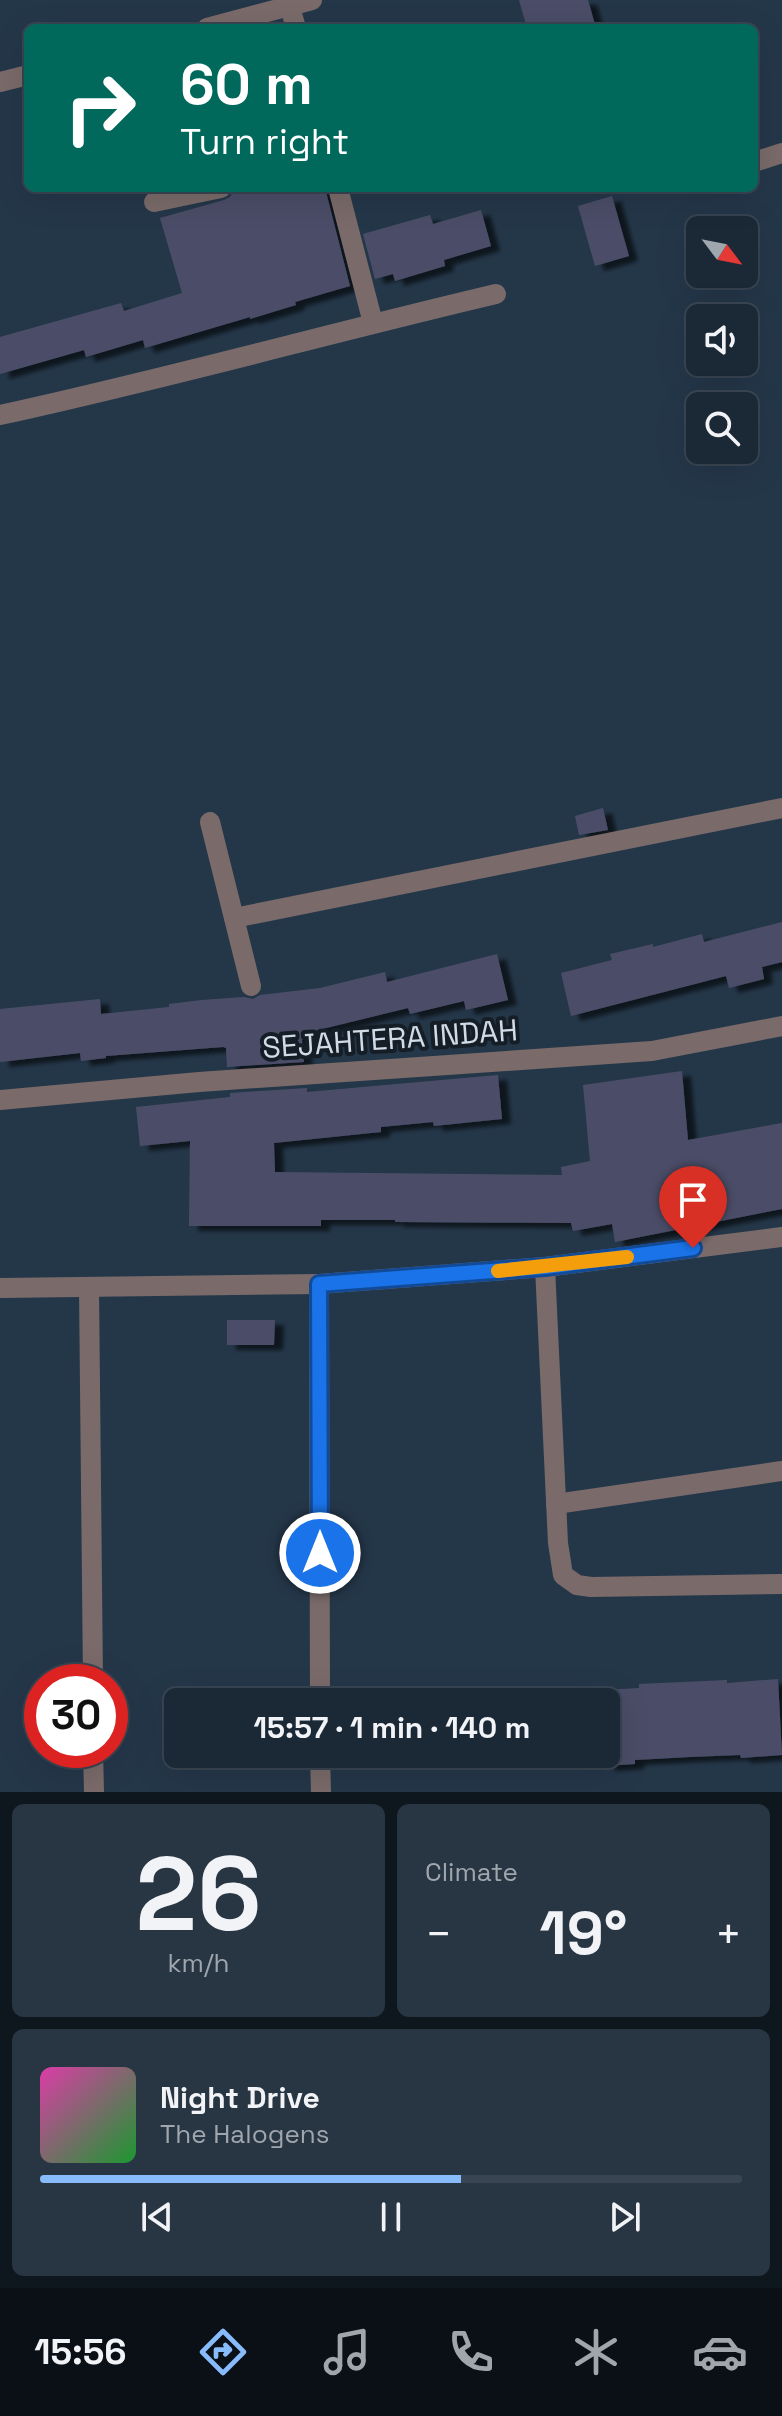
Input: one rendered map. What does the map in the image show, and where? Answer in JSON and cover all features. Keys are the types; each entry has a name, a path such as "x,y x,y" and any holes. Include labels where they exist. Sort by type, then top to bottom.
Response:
{"street":[{"path":"223,24 312,0"},
{"path":"290,7 295,24"},
{"path":"0,82 24,76"},
{"path":"758,161 782,153"},
{"path":"154,202 202,192"},
{"path":"339,192 373,323"},
{"path":"0,415 94,395 496,294"},
{"path":"234,918 782,808"},
{"path":"210,822 251,986"},
{"name":"SEJAHTERA INDAH","path":"0,1100 199,1082 652,1051 782,1026"},
{"path":"0,1288 319,1284 545,1267 782,1237"},
{"path":"545,1267 558,1543 563,1575 577,1585 782,1584"},
{"path":"319,1284 320,1688"},
{"path":"89,1287 93,1664"},
{"path":"556,1504 782,1471"},
{"path":"93,1768 94,1792"},
{"path":"320,1768 321,1792"}],"building":[{"path":"519,0 588,0 595,24 526,24"},
{"path":"232,192 326,192 350,286 250,319 145,348 143,340 86,357 84,350 0,374 0,337 121,303 124,311 182,293 160,218 230,197"},
{"path":"612,196 629,256 595,266 578,206"},
{"path":"481,210 491,246 444,260 445,266 395,281 393,274 375,279 363,234 430,215 433,224"},
{"path":"603,808 608,830 579,835 575,816"},
{"path":"782,922 782,962 762,967 764,979 729,988 726,976 571,1016 561,973 612,960 610,954 653,944 653,947 702,934 704,942"},
{"path":"497,954 508,1000 466,1010 464,1001 410,1014 408,1008 306,1033 306,1040 302,1040 304,1062 227,1067 226,1048 223,1047 106,1056 81,1061 80,1053 0,1062 0,1009 100,999 101,1014 169,1007 169,1004 202,1000 253,999 260,995 320,988 385,972 387,982"},
{"path":"682,1071 688,1140 782,1123 782,1209 615,1242 612,1224 573,1231 571,1223 395,1220 321,1220 321,1226 189,1226 190,1141 140,1146 136,1107 230,1097 230,1093 307,1088 307,1092 498,1075 502,1119 434,1126 433,1122 381,1127 381,1132 274,1143 275,1172 562,1175 561,1167 590,1161 583,1085"},
{"path":"227,1320 275,1320 274,1345 227,1345"},
{"path":"778,1679 782,1755 635,1760 635,1764 620,1765 620,1689 639,1688 639,1684 727,1680 727,1683"}],"slow traffic":[{"path":"498,1271 627,1257"}],"route":[{"path":"320,1553 319,1284 545,1267 693,1248"}]}
